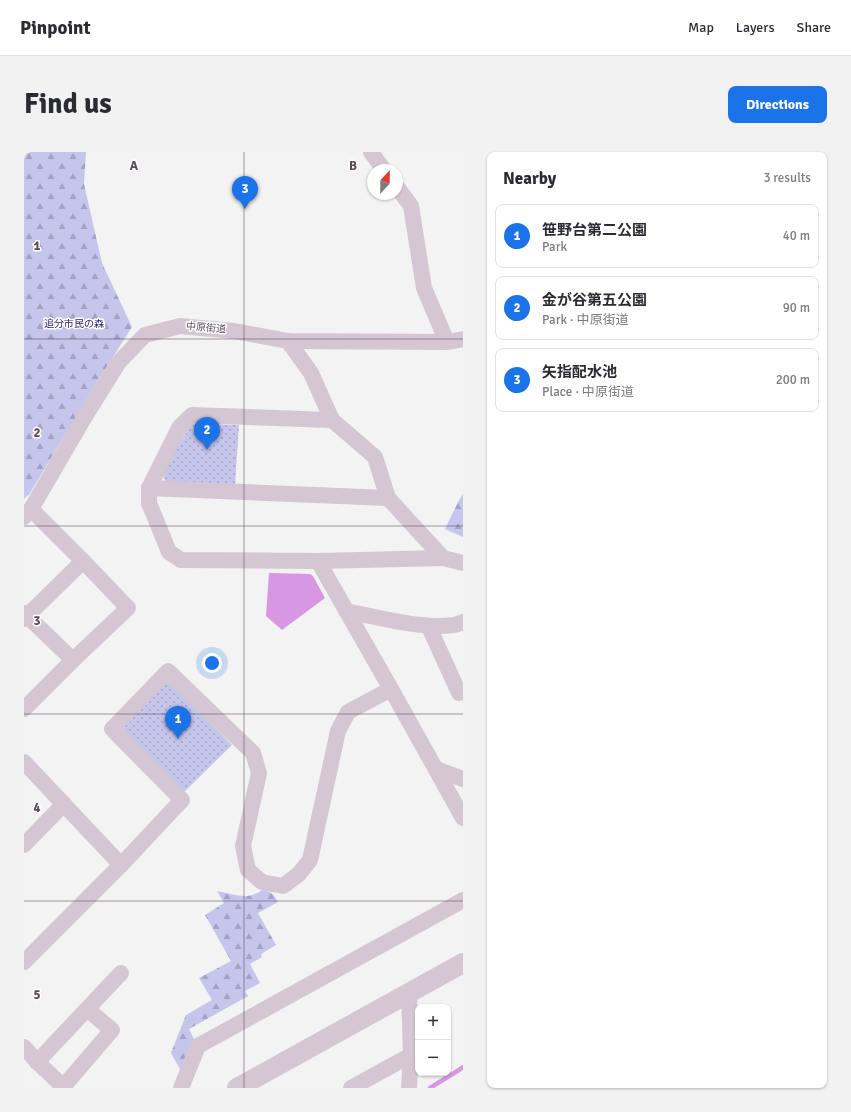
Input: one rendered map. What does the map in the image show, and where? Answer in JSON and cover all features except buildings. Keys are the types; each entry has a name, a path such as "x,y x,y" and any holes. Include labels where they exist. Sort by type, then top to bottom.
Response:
{"street":[{"path":"371,152 380,164"},
{"path":"403,195 411,206 424,288 447,342"},
{"name":"中原街道","path":"28,513 119,362 145,335 180,326 234,331 288,341 447,342 463,339"},
{"path":"288,341 311,373 332,420 375,457 388,498 443,558"},
{"path":"332,420 192,415 179,428 149,488 149,503 169,552 181,560 318,561 443,558 463,563"},
{"path":"149,488 388,498"},
{"path":"24,710 73,660 128,608 84,561 28,513"},
{"path":"73,660 25,616 84,561"},
{"path":"318,561 463,818"},
{"path":"346,611 429,626 457,625 463,622"},
{"path":"429,626 459,693 463,691"},
{"path":"24,962 121,865 182,800 112,729 168,671 253,753 259,773 243,846 248,870 262,882 283,886 299,874 310,860 338,731 348,712 391,688"},
{"path":"24,762 121,865"},
{"path":"436,769 463,779"},
{"path":"24,845 64,804"},
{"path":"181,1088 198,1046 463,900"},
{"path":"237,1088 463,963"},
{"path":"37,1062 121,973"},
{"path":"409,993 411,1055 410,1088"},
{"path":"24,1047 64,1088 112,1030 87,1009"},
{"path":"350,1088 411,1055"}],"green space":[{"name":"追分市民の森","path":"24,152 86,152 84,184 102,263 132,327 30,493 24,499"},
{"path":"196,424 239,425 235,485 166,482 162,474 190,426"},
{"path":"463,494 463,537 445,529"},
{"path":"166,683 171,683 232,745 184,792 123,733 124,725"},
{"path":"262,890 272,893 278,902 258,913 276,945 261,954 262,957 250,964 260,983 245,991 248,996 189,1029 195,1041 181,1071 171,1053 186,1015 212,1000 199,978 231,961 205,915 224,903 217,891 246,896"}],"shaded area":[{"path":"269,573 310,574 313,576 325,598 282,630 266,616"}],"waterway":[{"path":"430,1088 463,1067"}],"place":[{"name":"矢指配水池","path":"245,209"},
{"name":"金が谷第五公園","path":"207,450"},
{"name":"笹野台第二公園","path":"178,739"}]}
